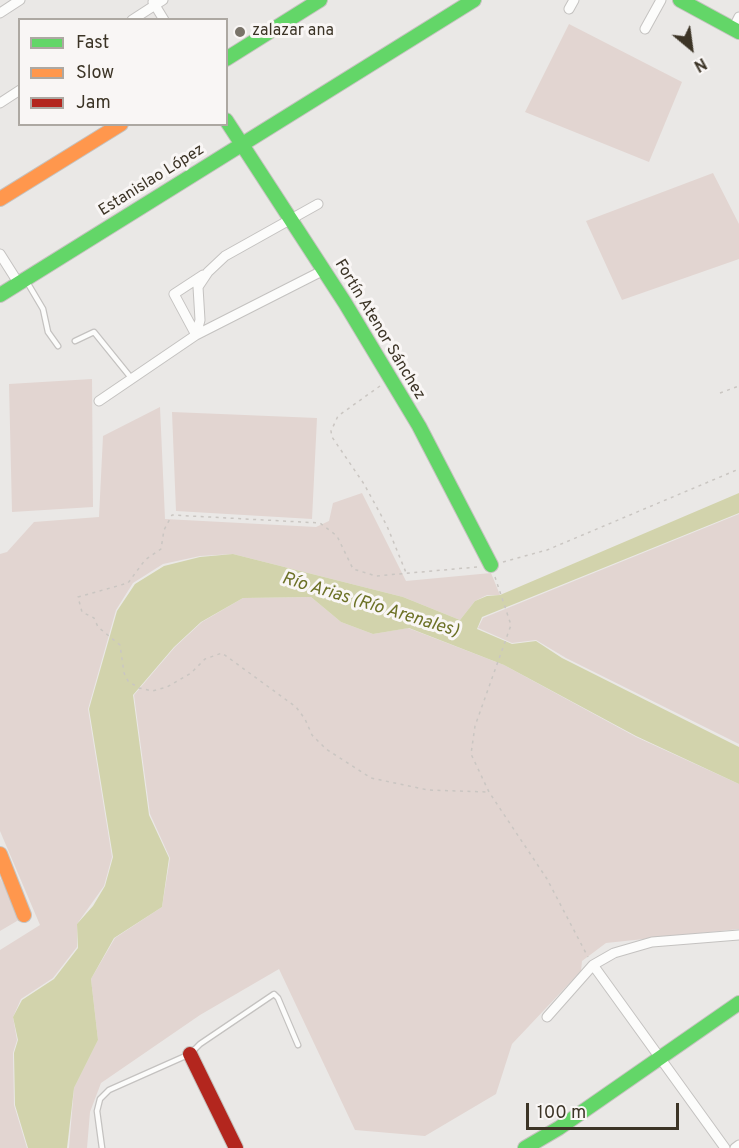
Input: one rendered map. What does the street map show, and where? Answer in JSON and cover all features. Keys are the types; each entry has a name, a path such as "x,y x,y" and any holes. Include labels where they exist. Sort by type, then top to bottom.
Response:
{"street":[{"path":"0,13 20,0"},
{"path":"228,58 320,0"},
{"path":"569,9 574,0"},
{"path":"645,29 661,0"},
{"path":"680,0 737,26"},
{"path":"135,18 157,2 163,18"},
{"name":"Estanislao López","path":"0,295 465,2"},
{"path":"0,103 18,91"},
{"name":"Fortín Atenor Sánchez","path":"228,123 324,270 390,379 459,501 490,565"},
{"path":"0,199 117,126"},
{"path":"196,336 174,294 208,272 238,247 318,204"},
{"path":"0,254 22,282"},
{"path":"99,401 196,336 324,270"},
{"path":"196,336 200,320 198,287 208,272"},
{"path":"0,854 24,915"},
{"path":"547,1017 592,966 614,953 652,942 739,935"},
{"path":"592,966 725,1148"},
{"path":"525,1148 739,1003"},
{"path":"190,1054 236,1148"},
{"path":"735,1148 739,1145"}],"lane":[{"path":"22,282 43,309 48,332 58,346"},
{"path":"75,341 94,332 132,379"},
{"path":"102,1148 97,1111 100,1099 109,1090 190,1054 235,1019 275,994 298,1045"}],"path":[{"path":"390,379 338,416 332,431 335,445 364,484 387,526 407,575"},
{"path":"720,393 739,386"},
{"path":"489,792 428,790 371,778 326,749 312,735 305,719 296,707 222,653 206,659 191,673 167,687 152,691 139,688 128,681 124,673 120,645 98,627 94,618 82,612 78,597 128,583 145,560 161,549 165,530 172,515 320,523 337,537 353,569 376,576 407,575 490,565 547,550 739,470"},
{"path":"490,565 511,625 471,745 473,760 489,792 547,879 592,966"}],"shaded area":[{"path":"569,24 682,82 649,162 525,112"},
{"path":"713,173 739,224 739,259 622,300 586,221"},
{"path":"92,379 93,507 12,512 9,384"},
{"path":"160,407 165,519 316,527 329,521 333,503 362,493 406,581 491,573 500,595 487,595 475,601 460,620 403,597 233,554 200,556 163,564 133,583 116,610 88,709 112,857 104,886 77,924 77,947 53,978 21,999 13,1017 17,1040 13,1053 14,1105 27,1148 0,1148 0,950 40,925 0,831 0,554 7,552 34,522 99,517 103,436"},
{"path":"172,412 317,418 312,519 176,511"},
{"path":"739,514 739,744 566,658 536,640 512,643 478,628 483,618"},
{"path":"311,597 341,622 373,634 408,628 504,665 636,737 739,784 739,929 606,943 582,961 581,971 512,1044 496,1094 425,1136 355,1130 279,969 200,1015 101,1083 90,1112 87,1148 69,1148 74,1088 98,1040 91,979 115,938 162,907 170,858 150,814 134,695 175,647 202,622 243,598"},
{"path":"0,878 22,918 0,931"}],"water":[{"name":"Río Arias (Río Arenales)","path":"739,493 739,513 482,617 477,629 512,644 536,641 562,658 739,747 739,784 636,736 504,665 409,628 373,634 341,622 311,597 243,598 201,622 174,647 133,695 149,815 169,858 162,907 114,938 91,979 98,1040 74,1088 67,1148 28,1148 15,1105 14,1053 18,1040 13,1017 22,1000 54,979 78,948 77,924 93,906 105,886 113,857 89,709 117,611 135,584 164,566 200,557 233,554 403,597 460,620 475,601 487,596 500,595"}],"traffic: fast":[{"path":"228,58 320,0"},
{"path":"0,295 474,0"},
{"path":"680,0 739,32"},
{"path":"228,123 345,303 419,426 491,565"},
{"path":"525,1148 559,1128 739,1003"}],"traffic: slow":[{"path":"0,199 118,126"},
{"path":"0,854 24,915"}],"traffic: jam":[{"path":"190,1054 236,1148"}],"place":[{"name":"zalazar ana","path":"240,32"}]}
